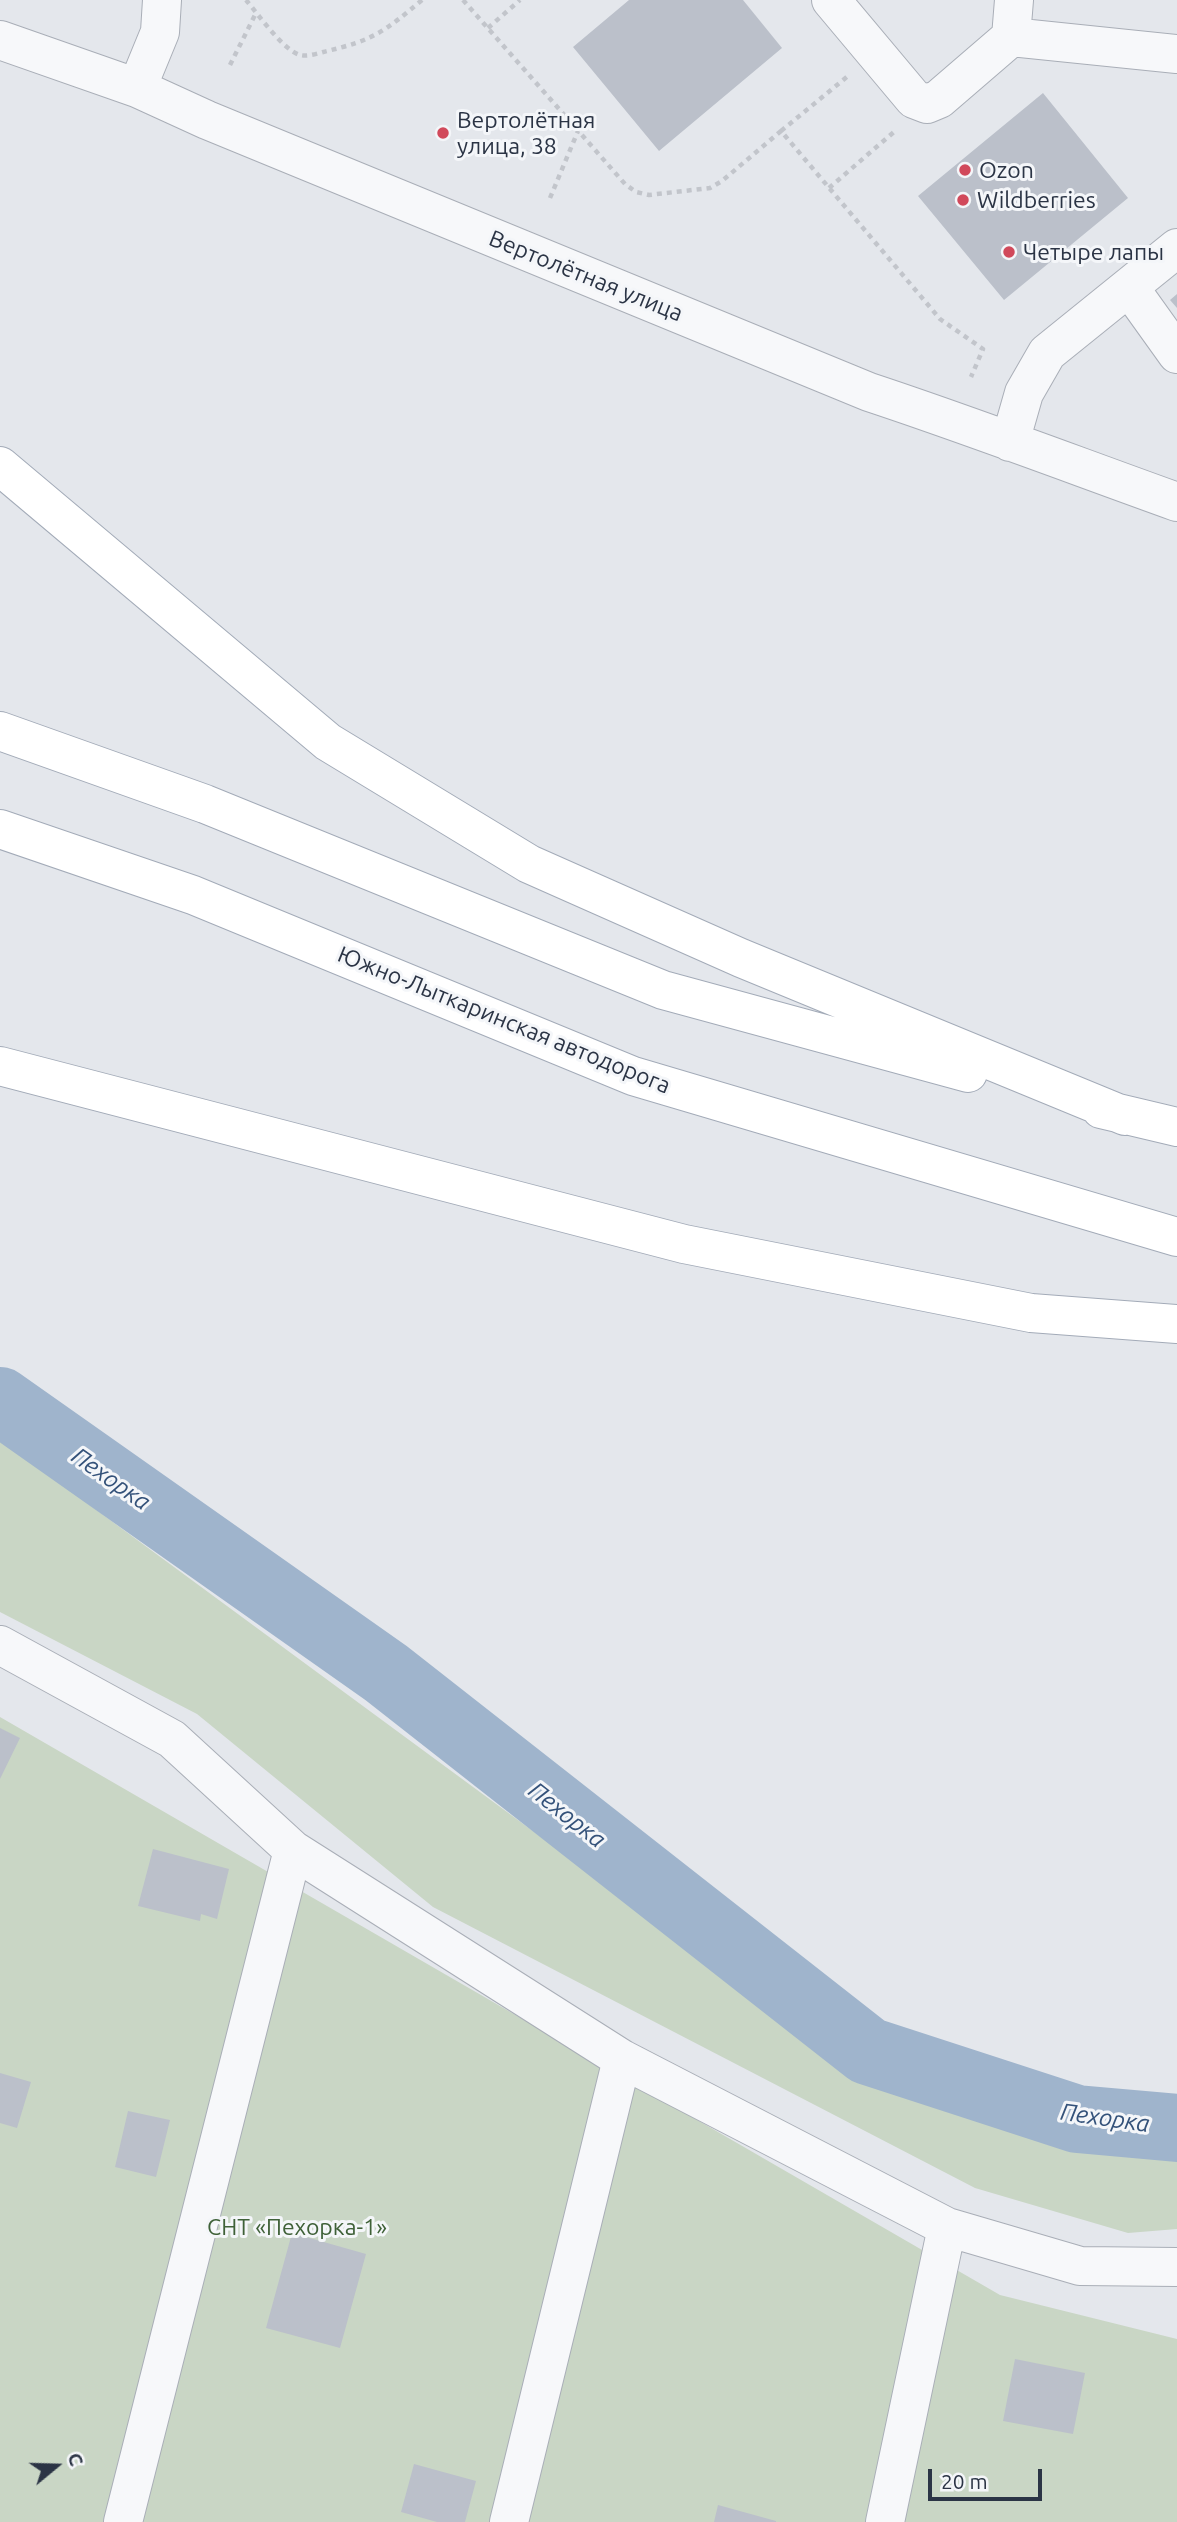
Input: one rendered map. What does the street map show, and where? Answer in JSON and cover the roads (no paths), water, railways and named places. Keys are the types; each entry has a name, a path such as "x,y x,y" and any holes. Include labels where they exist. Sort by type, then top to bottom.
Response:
{"main road":[{"path":"0,466 328,741 530,863 741,958 1125,1116"},
{"path":"0,731 205,804 663,990 1125,1116 1177,1127"},
{"name":"Южно-Лыткаринская автодорога","path":"0,829 193,895 633,1076 1177,1237"},
{"path":"0,1066 684,1244 1031,1313 1177,1324"}],"street":[{"path":"137,88 160,32 162,0"},
{"path":"831,0 914,99 927,104 939,99 1013,18 1177,54"},
{"name":"Вертолётная улица","path":"0,40 137,88 206,120 856,387 954,419 1177,502"},
{"path":"1010,442 1024,393 1047,353 1177,248"},
{"path":"1129,287 1177,354"},
{"path":"0,1644 172,1739 293,1850 622,2059 947,2227 1080,2266 1177,2267"},
{"path":"123,2522 293,1850"},
{"path":"509,2522 622,2059"},
{"path":"885,2522 947,2227"}],"waterway":[{"name":"Пехорка","path":"0,1401 386,1673 868,2051 1077,2119 1177,2128"}],"place":[{"name":"Вертолётная улица, 38","path":"443,133"},
{"name":"Ozon","path":"965,170"},
{"name":"Wildberries","path":"963,200"},
{"name":"Четыре лапы","path":"1009,252"}],"park label":[{"name":"СНТ «Пехорка-1»","path":"297,2227"}]}
